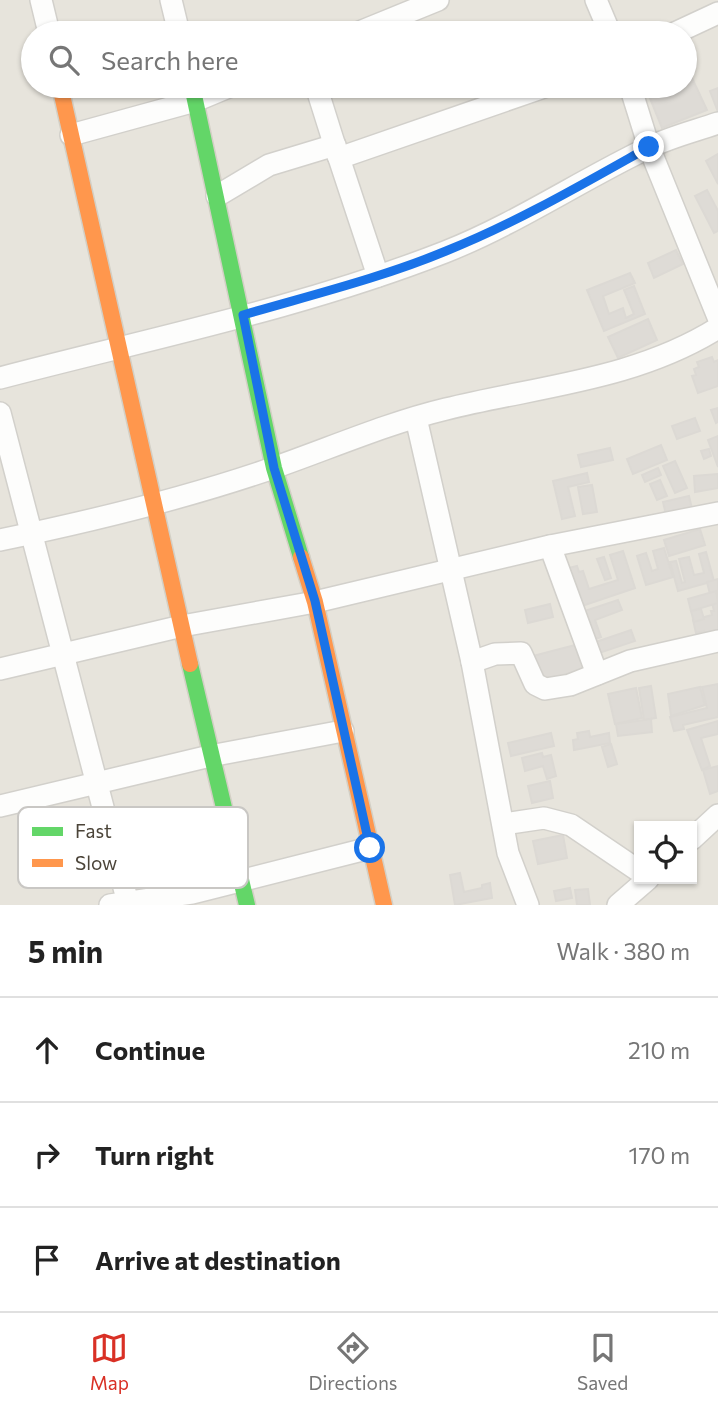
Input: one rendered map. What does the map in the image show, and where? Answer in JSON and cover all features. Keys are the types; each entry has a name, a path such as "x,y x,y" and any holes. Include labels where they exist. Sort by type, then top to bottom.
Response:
{"street":[{"path":"41,0 46,21"},
{"path":"170,0 176,21"},
{"path":"386,21 438,0"},
{"path":"596,0 605,21"},
{"path":"697,23 718,13"},
{"path":"63,98 223,807"},
{"path":"71,135 178,98"},
{"path":"194,98 274,468 315,601 384,905"},
{"path":"320,98 378,276"},
{"path":"217,196 269,165 337,151 508,98"},
{"path":"634,98 649,147 718,317"},
{"path":"0,378 243,315 378,276 447,251 555,199 649,147 718,123"},
{"path":"0,540 152,503 274,468 416,418 593,380 667,356 718,328"},
{"path":"0,414 29,534 98,781 103,807"},
{"path":"416,418 472,662 508,853 528,905"},
{"path":"0,669 182,626 315,601 550,546 718,513"},
{"path":"550,546 597,674"},
{"path":"472,662 495,654 521,653 535,684 545,689 570,685 630,661 718,641"},
{"path":"0,806 210,756 343,731"},
{"path":"697,834 718,815"},
{"path":"503,824 544,818 571,825 634,868"},
{"path":"248,878 370,848"},
{"path":"618,905 642,884"},
{"path":"120,904 211,888"}],"shaded area":[{"path":"0,0 718,0 718,905 0,905"}],"building":[{"path":"718,88 718,112 710,91"},
{"path":"697,89 707,110 662,128 650,98 697,98"},
{"path":"718,154 718,184 706,161"},
{"path":"707,190 718,211 718,231 714,233 695,196"},
{"path":"676,250 683,264 654,278 648,263"},
{"path":"630,273 635,283 603,296 609,314 623,308 626,318 634,314 624,290 634,286 645,314 604,331 587,290"},
{"path":"648,319 657,340 618,358 608,337"},
{"path":"712,357 714,362 718,360 718,386 698,393 692,376 696,375 694,369 699,367 697,362"},
{"path":"718,408 718,422 716,423 711,410"},
{"path":"695,418 700,431 677,439 672,426"},
{"path":"718,436 718,467 708,440"},
{"path":"661,445 667,460 633,474 627,459"},
{"path":"610,448 613,460 581,467 578,455"},
{"path":"709,449 711,456 704,459 701,451"},
{"path":"675,461 687,488 675,493 663,466"},
{"path":"658,468 661,475 645,482 642,475"},
{"path":"587,473 589,482 568,487 575,516 562,519 553,481"},
{"path":"718,474 718,488 695,492 694,476"},
{"path":"660,480 667,496 657,500 650,484"},
{"path":"592,485 597,512 583,514 578,487"},
{"path":"689,496 693,513 667,519 663,502"},
{"path":"700,529 705,545 669,556 664,540"},
{"path":"664,548 673,577 646,585 637,556 646,553 652,571 658,569 653,551"},
{"path":"623,551 635,588 582,606 569,568 577,566 579,572 583,571 589,589 618,580 610,555"},
{"path":"706,552 714,581 678,591 670,562 676,561 682,583 685,582 679,559 689,557 694,575 704,573 699,554"},
{"path":"604,557 611,578 605,580 597,559"},
{"path":"718,579 718,634 705,637 704,631 696,633 693,620 712,615 711,611 714,611 707,582"},
{"path":"716,591 718,603 691,611 688,599"},
{"path":"618,600 622,610 595,620 601,637 592,640 582,612"},
{"path":"550,604 553,617 528,623 525,610"},
{"path":"701,609 704,619 694,622 691,611"},
{"path":"631,630 635,641 599,653 596,642"},
{"path":"579,644 585,669 540,681 533,656"},
{"path":"718,684 718,717 683,725 684,729 674,731 670,717 707,708 702,687"},
{"path":"651,686 656,718 644,720 639,688"},
{"path":"700,687 705,705 671,716 668,694"},
{"path":"636,688 642,718 615,724 608,694"},
{"path":"651,719 652,732 618,736 616,724"},
{"path":"718,721 718,734 701,738 710,766 702,770 687,730"},
{"path":"589,731 590,737 609,733 610,743 574,750 573,740 578,739 577,733"},
{"path":"551,733 554,746 511,756 508,743"},
{"path":"611,744 617,764 608,767 602,747"},
{"path":"542,753 543,757 551,755 556,776 547,779 543,766 525,771 522,758"},
{"path":"718,766 718,791 710,794 703,770"},
{"path":"550,781 553,798 532,803 528,786"},
{"path":"563,835 567,858 538,864 533,841"},
{"path":"460,873 464,892 482,888 482,885 490,883 492,898 455,905 450,875"},
{"path":"570,888 572,898 556,901 554,891"},
{"path":"588,889 590,905 577,905 575,890"}],"traffic: fast":[{"path":"195,98 274,468 301,557"},
{"path":"190,664 224,807"},
{"path":"243,888 247,905"}],"traffic: slow":[{"path":"63,98 190,664"},
{"path":"301,557 315,602 384,905"}],"route":[{"path":"370,848 315,601 274,468 243,315 378,276 447,251 555,199 649,147"}]}
